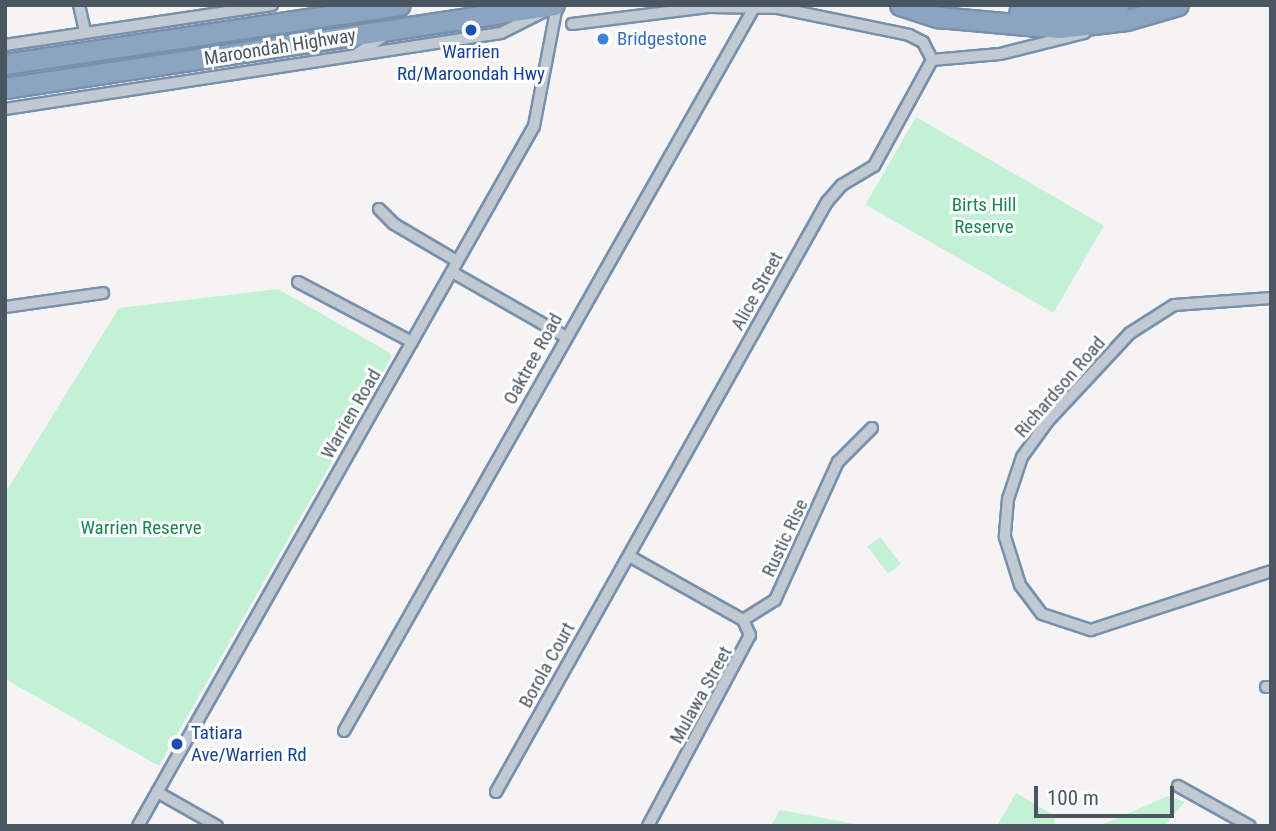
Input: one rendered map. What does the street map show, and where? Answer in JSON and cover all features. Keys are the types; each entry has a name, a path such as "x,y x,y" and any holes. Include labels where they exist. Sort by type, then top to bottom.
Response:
{"highway":[{"name":"Maroondah Highway","path":"5,64 315,12 400,5"},
{"name":"Maroondah Highway","path":"5,88 556,5"},
{"path":"900,5 938,17 1008,26 1060,28 1123,13 1178,5"},
{"path":"955,5 1027,14 1123,13"}],"street":[{"path":"79,5 85,32"},
{"path":"5,45 272,5"},
{"path":"5,109 501,33 556,5"},
{"name":"Warrien Road","path":"138,826 534,126 556,5"},
{"path":"572,24 631,13 755,6 828,16 909,36 923,42 932,60 1000,54 1123,13"},
{"name":"Oaktree Road","path":"344,731 755,6"},
{"path":"354,56 392,30"},
{"name":"Alice Street","path":"629,556 827,202 835,191 874,166 932,60"},
{"path":"71,98 102,74"},
{"path":"379,209 394,224 454,267 566,337"},
{"path":"298,282 412,342"},
{"path":"5,307 103,293"},
{"name":"Richardson Road","path":"1271,298 1174,305 1130,333 1048,421 1022,457 1008,499 1005,537 1020,585 1042,614 1091,630 1271,571"},
{"name":"Rustic Rise","path":"743,620 775,600 838,462 872,428"},
{"path":"629,556 743,620"},
{"name":"Borola Court","path":"496,792 629,556"},
{"name":"Mulawa Street","path":"648,826 747,648 751,635 743,620"},
{"path":"1178,786 1250,826"},
{"path":"157,792 217,826"}],"green space":[{"name":"Birts Hill Reserve","path":"916,117 1104,226 1053,313 866,204"},
{"name":"Warrien Reserve","path":"278,289 390,353 391,358 159,766 5,679 5,493 119,308"},
{"path":"880,537 901,564 888,574 867,547"},
{"path":"1016,793 1055,816 1054,826 997,826"},
{"path":"1168,796 1185,802 1164,826 1099,826"},
{"path":"780,810 867,826 771,826"}],"place":[{"name":"Warrien Rd/Maroondah Hwy","path":"471,30"},
{"name":"Bridgestone","path":"603,39"},
{"name":"Tatiara Ave/Warrien Rd","path":"177,744"}]}
